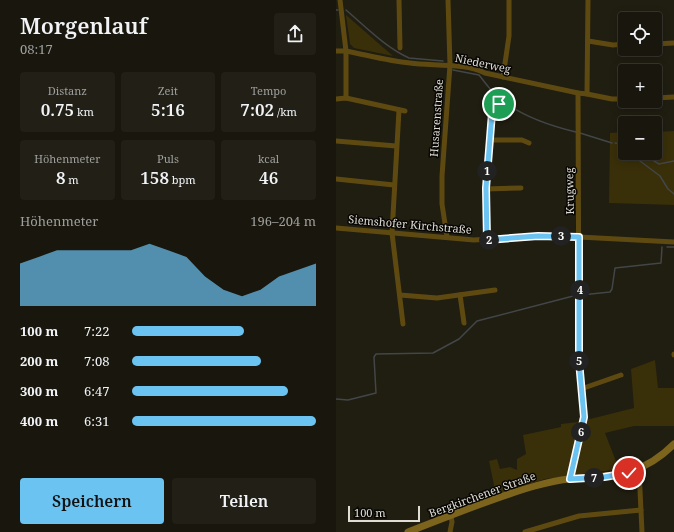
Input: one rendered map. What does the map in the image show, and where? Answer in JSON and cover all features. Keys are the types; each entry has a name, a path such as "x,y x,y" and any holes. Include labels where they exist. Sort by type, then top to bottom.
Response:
{"street":[{"path":"340,0 346,51 346,98"},
{"path":"399,0 400,48"},
{"name":"Husarenstraße","path":"447,237 442,204 442,176 450,66 448,0"},
{"path":"503,77 508,36 509,0"},
{"path":"587,94 588,0"},
{"path":"588,41 618,44"},
{"path":"662,44 674,43"},
{"name":"Niederweg","path":"336,51 346,51 409,63 479,70 485,73 578,94 618,99"},
{"name":"Krugweg","path":"570,479 584,417 579,361 580,295 578,94"},
{"path":"662,98 674,97"},
{"path":"336,99 346,98 405,111"},
{"path":"399,110 392,233 403,324"},
{"path":"487,240 486,188 492,113"},
{"path":"489,140 522,140 529,143"},
{"path":"336,141 396,146"},
{"path":"336,179 394,185"},
{"path":"486,188 522,188"},
{"name":"Siemshofer Kirchstraße","path":"336,228 487,240 538,236 674,242"},
{"path":"400,295 437,298 495,290"},
{"path":"460,295 464,323"},
{"path":"582,389 621,374"},
{"name":"Bergkirchener Straße","path":"408,532 516,492 550,482 617,475 639,469 655,460 674,444"},
{"path":"639,469 642,532"},
{"path":"525,532 579,516 641,510"},
{"path":"450,532 452,522 451,516"}],"shaded area":[{"path":"346,15 393,56 354,48 350,44"},
{"path":"674,131 674,205 609,203 610,133 618,132 618,160 662,160 662,132"},
{"path":"655,360 658,388 674,388 674,426 634,426 605,433 619,469 545,479 496,495 489,461 497,459 500,469 510,467 517,470 517,459 526,454 523,435 561,427 561,424 578,422 634,408 631,369"}],"waterway":[{"path":"346,10 376,36 409,58 443,61"},
{"path":"453,70 479,75 501,100 532,118 576,132"},
{"path":"580,133 612,143"},
{"path":"639,160 660,176 668,189 674,194"},
{"path":"652,160 659,164 674,161"},
{"path":"581,295 610,292 612,289 615,268 661,263 662,247"},
{"path":"667,247 674,247"},
{"path":"336,399 348,400 376,393 374,357 376,354 433,353 459,339 477,321 577,295"}],"route":[{"path":"499,104 499,108 492,113 489,140 486,188 487,240 538,236 579,237 579,361 584,417 570,479 604,477 629,473"}]}
